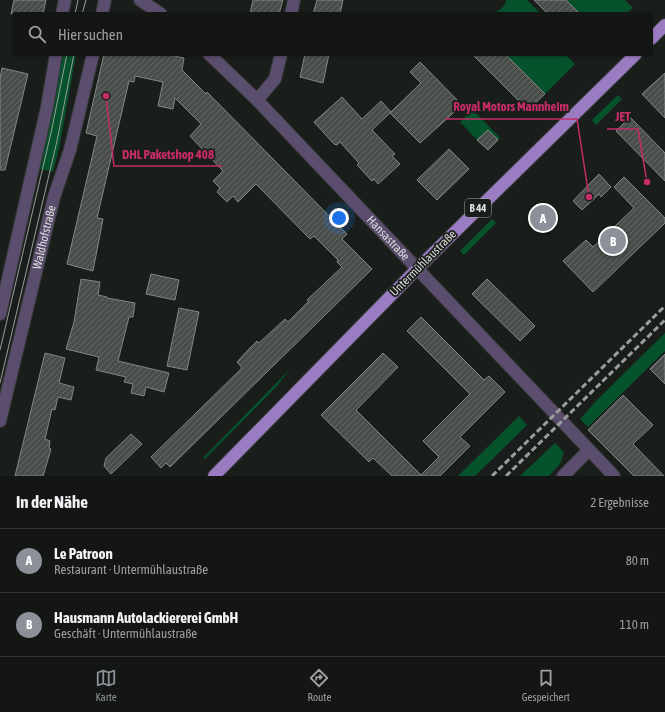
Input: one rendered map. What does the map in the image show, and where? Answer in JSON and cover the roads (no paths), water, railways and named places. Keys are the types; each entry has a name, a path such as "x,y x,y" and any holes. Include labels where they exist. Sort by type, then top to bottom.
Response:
{"main road":[{"path":"653,37 665,25"},
{"name":"Untermühlaustraße","path":"214,476 416,269 634,56"}],"street":[{"path":"62,12 65,0"},
{"path":"102,12 105,0"},
{"path":"140,0 158,12"},
{"path":"291,12 294,0"},
{"name":"Waldhofstraße","path":"0,314 47,107 56,56"},
{"name":"Waldhofstraße","path":"0,421 54,196 70,150 93,56"},
{"name":"Hansastraße","path":"211,56 257,100 614,476"},
{"path":"257,100 276,79 282,56"},
{"path":"563,476 589,450"}],"tram line":[{"path":"75,12 78,0"},
{"path":"83,12 86,0"},
{"path":"0,350 51,133 67,56"},
{"path":"0,383 57,141 74,56"}],"railway":[{"path":"492,476 665,306"},
{"path":"506,476 665,320"}],"place":[{"name":"DHL Paketshop 408","path":"106,96"},
{"name":"JET","path":"647,182"},
{"name":"Royal Motors Mannheim","path":"589,197"},
{"name":"Le Patroon","path":"543,218"},
{"name":"Hausmann Autolackiererei GmbH","path":"613,241"}]}
